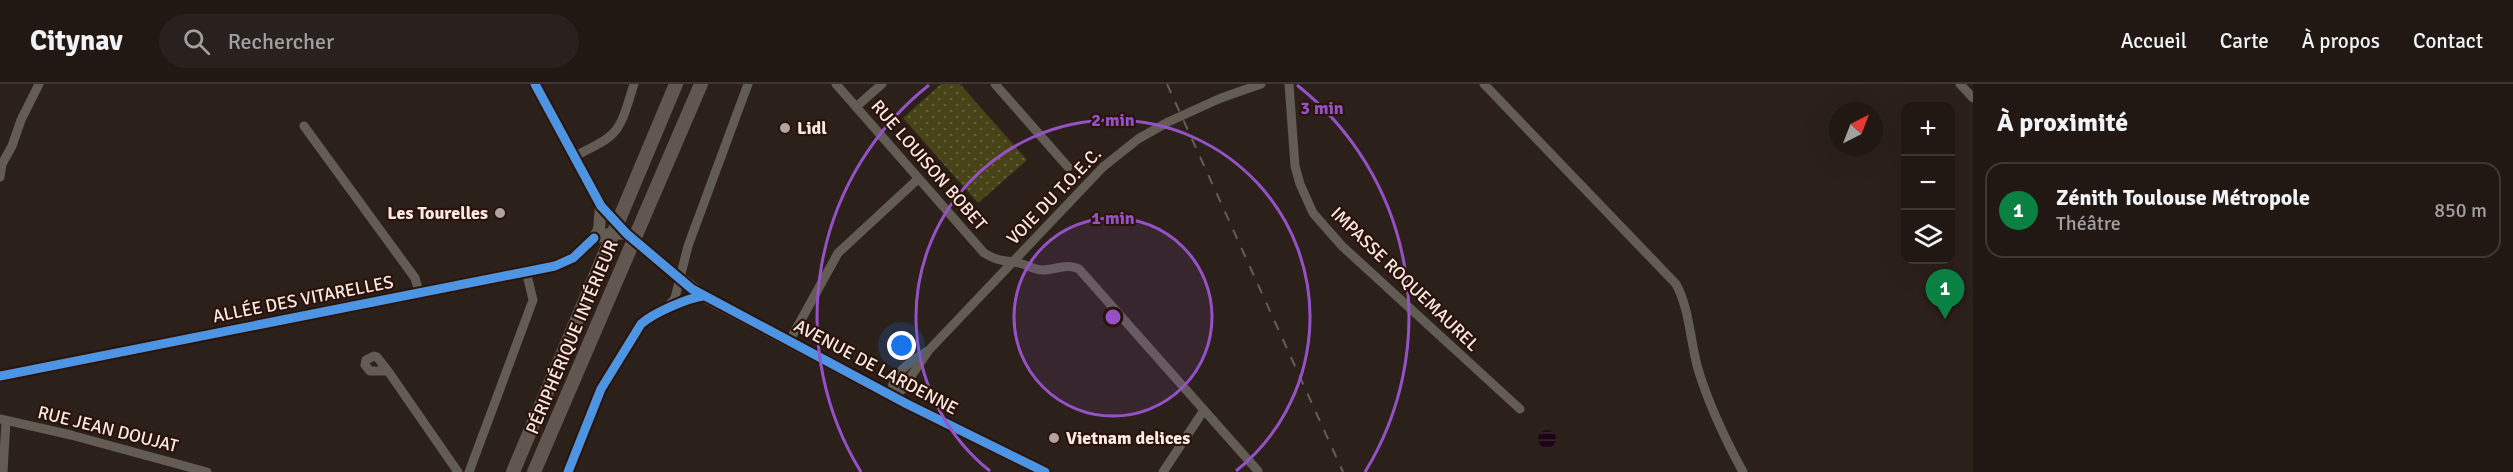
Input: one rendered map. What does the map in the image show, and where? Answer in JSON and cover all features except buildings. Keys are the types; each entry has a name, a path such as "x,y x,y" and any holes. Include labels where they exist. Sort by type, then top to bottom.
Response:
{"highway":[{"path":"513,472 676,84"},
{"name":"PÉRIPHÉRIQUE INTÉRIEUR","path":"534,472 701,84"}],"main road":[{"name":"AVENUE DE LARDENNE","path":"535,84 602,206 622,229 690,286 1056,472"},
{"path":"602,206 596,234 613,233 622,229"},
{"name":"ALLÉE DES VITARELLES","path":"0,376 555,266 577,255 596,234"},
{"name":"AVENUE DE LARDENNE","path":"895,390 1045,472"}],"street":[{"path":"0,177 1,163 12,146 21,120 39,84"},
{"path":"575,156 606,141 613,135 623,121 634,84"},
{"path":"568,472 607,378 642,324 666,309 690,286 688,246 748,84"},
{"name":"RUE LOUISON BOBET","path":"836,84 984,253 1006,263 1042,270 1072,266 1079,269 1204,410"},
{"path":"856,107 882,84"},
{"path":"995,84 1068,167"},
{"name":"VOIE DU T.O.E.C.","path":"895,390 929,350 1103,167 1138,139 1193,110 1261,84"},
{"name":"IMPASSE ROQUEMAUREL","path":"1289,84 1295,166 1313,213 1342,246 1520,409"},
{"path":"1484,84 1676,284 1684,302 1704,388 1718,423 1743,472"},
{"path":"1964,86 1973,98"},
{"path":"304,126 415,278 419,292"},
{"path":"792,337 838,253 918,179"},
{"path":"470,472 533,300 533,292 526,271"},
{"path":"666,309 690,286"},
{"path":"388,371 458,472"},
{"path":"1163,472 1204,410 1258,471"},
{"path":"3,420 3,472"},
{"name":"RUE JEAN DOUJAT","path":"3,420 82,438 207,472"}],"shaded area":[{"path":"941,84 960,84 1027,160 978,203 903,118"},
{"path":"1547,430 1553,433 1556,439 1553,445 1547,448 1541,445 1538,439 1541,433"}],"railway":[{"path":"1167,84 1343,472"}],"cycle path":[{"path":"535,84 601,206 627,234 692,289 907,404 1045,472"},
{"path":"0,376 555,266 573,258 594,238"},
{"path":"568,472 601,389 641,324 671,307 703,296"}],"place":[{"name":"Lidl","path":"785,128"},
{"name":"Les Tourelles","path":"500,213"},
{"name":"Zénith Toulouse Métropole","path":"1945,319"},
{"name":"Vietnam delices","path":"1054,438"}]}
